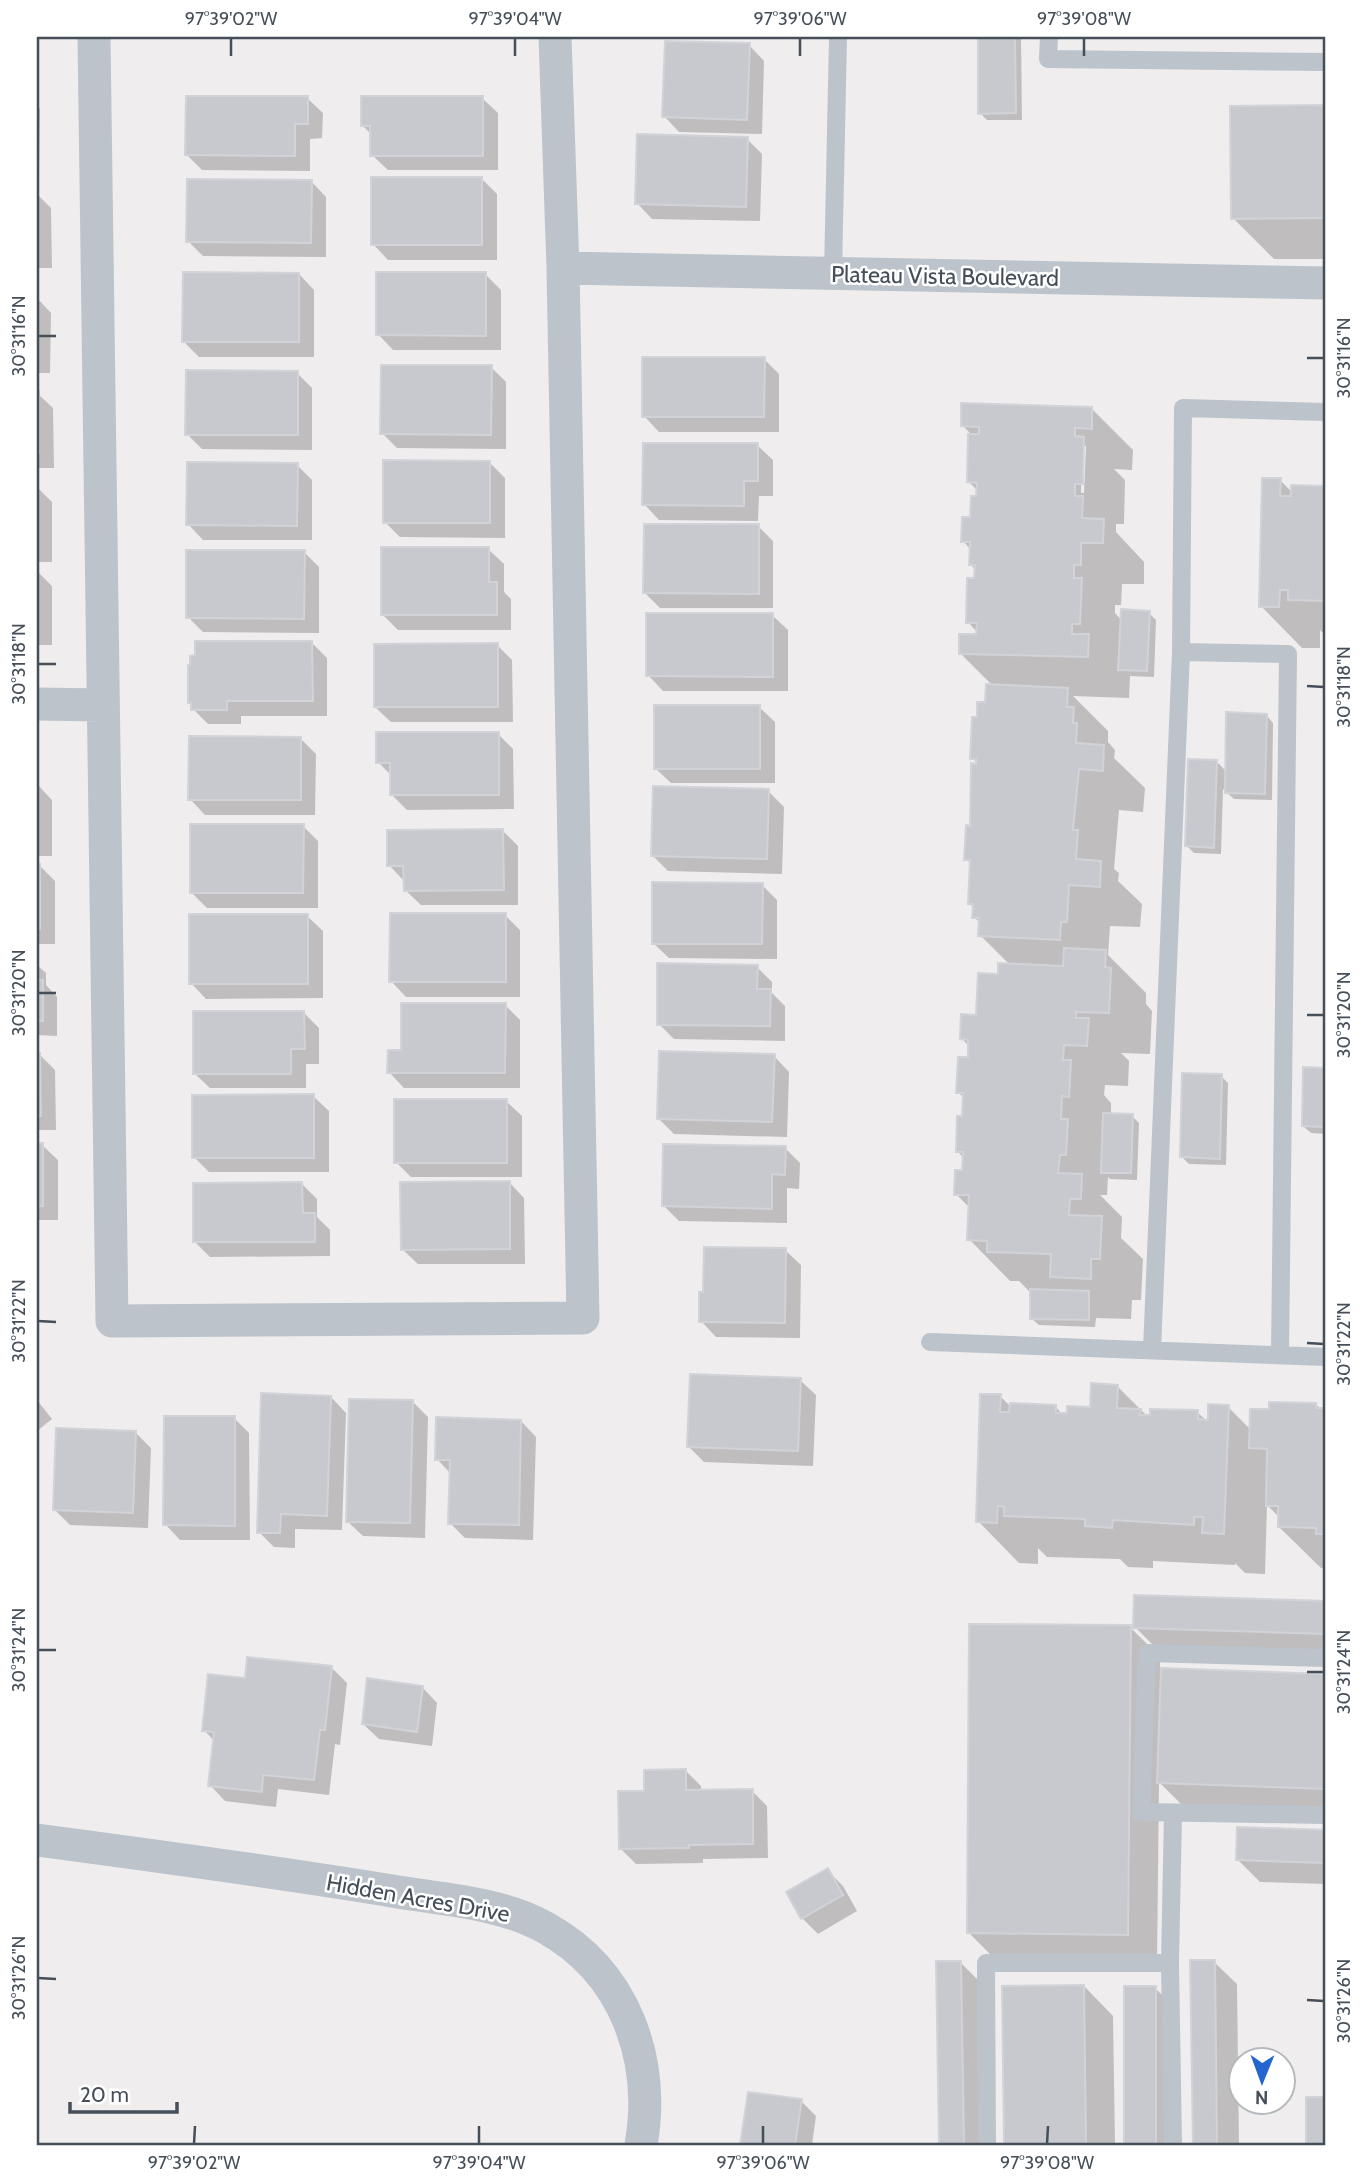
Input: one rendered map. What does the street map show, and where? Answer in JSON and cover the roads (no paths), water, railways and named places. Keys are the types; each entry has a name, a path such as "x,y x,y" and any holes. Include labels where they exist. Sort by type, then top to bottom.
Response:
{"street":[{"path":"94,37 112,1321 583,1318 563,268 555,37"},
{"name":"Plateau Vista Boulevard","path":"563,268 1326,283"},
{"path":"37,704 103,705"},
{"name":"Hidden Acres Drive","path":"37,1840 342,1882 505,1910 546,1928 583,1955 599,1972 612,1990 633,2030 640,2052 646,2096 641,2145"}],"lane":[{"path":"833,274 838,37"},
{"path":"1048,37 1048,59 1326,62"},
{"path":"1152,1350 1181,652 1183,408 1326,412"},
{"path":"1181,652 1288,654 1280,1355"},
{"path":"930,1342 1326,1357"},
{"path":"1326,1658 1147,1654 1141,1812 1326,1815"},
{"path":"1173,1813 1170,1963 1173,2145"},
{"path":"987,2145 985,1963 1170,1963"}]}
